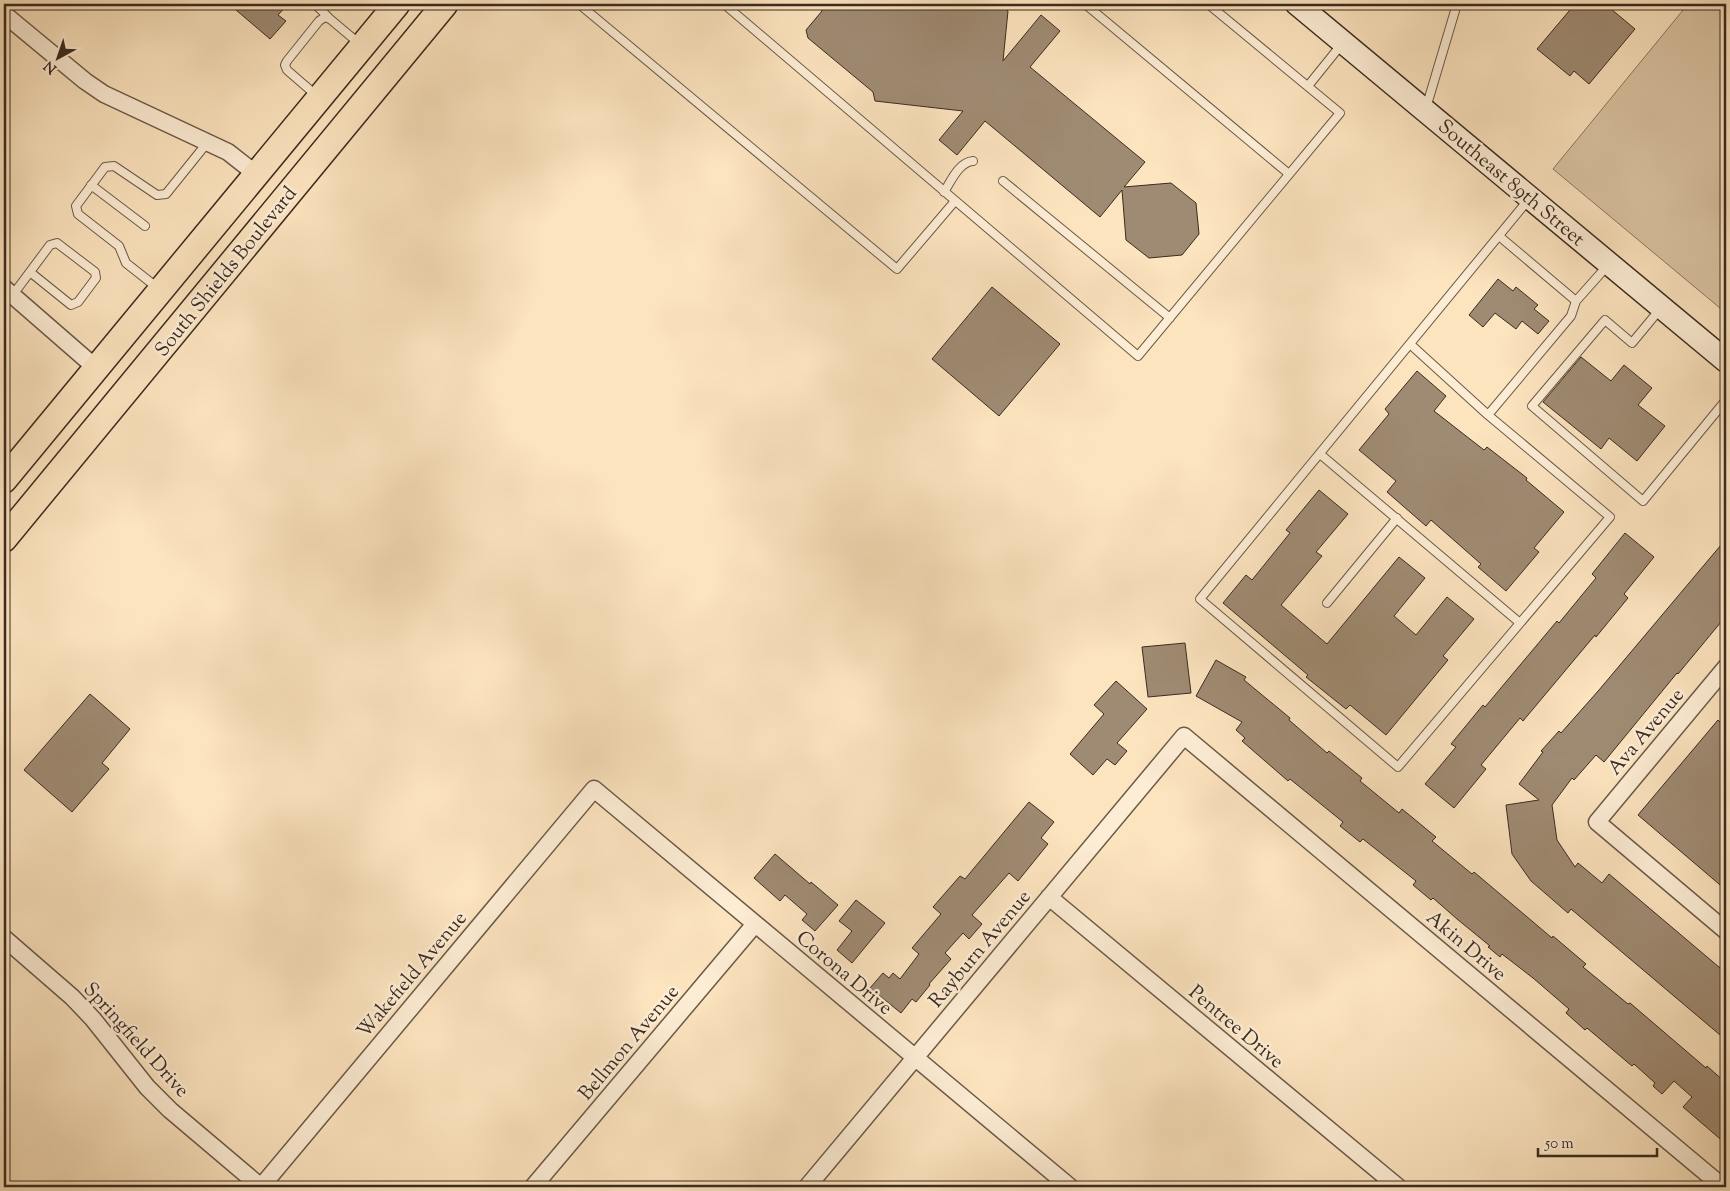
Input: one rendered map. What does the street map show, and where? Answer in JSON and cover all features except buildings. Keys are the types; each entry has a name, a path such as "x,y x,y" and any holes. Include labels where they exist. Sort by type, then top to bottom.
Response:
{"main road":[{"name":"South Shields Boulevard","path":"4,480 397,4"},
{"name":"South Shields Boulevard","path":"4,538 445,4"},
{"name":"Southeast 89th Street","path":"1297,4 1726,361"},
{"path":"142,312 171,337"}],"street":[{"path":"4,14 85,81 104,94 228,152 256,174"},
{"path":"8,292 96,368"},
{"name":"Ava Avenue","path":"1723,677 1597,822 1726,931"},
{"name":"Rayburn Avenue","path":"807,1187 1184,736"},
{"name":"Akin Drive","path":"1184,736 1723,1187"},
{"name":"Corona Drive","path":"594,789 1070,1187"},
{"name":"Wakefield Avenue","path":"261,1187 594,789"},
{"name":"Pentree Drive","path":"1049,897 1398,1187"},
{"name":"Bellmon Avenue","path":"534,1187 755,924"},
{"name":"Springfield Drive","path":"4,938 72,997 153,1093 195,1132 261,1187"}],"lane":[{"path":"315,4 362,46"},
{"path":"579,4 896,270 955,200"},
{"path":"724,4 1138,356 1340,113 1208,4"},
{"path":"1085,4 1289,174"},
{"path":"1425,110 1457,4"},
{"path":"319,98 287,70 285,65 319,21 325,17 330,19"},
{"path":"1308,86 1343,42"},
{"path":"160,290 126,263 119,246 78,214 76,206 105,167 114,166 158,195 166,194 207,143"},
{"path":"944,192 962,166 969,161 974,161"},
{"path":"1003,181 1170,318"},
{"path":"91,185 145,226"},
{"path":"1410,344 1488,415 1610,517 1398,767 1200,599 1530,198"},
{"path":"1499,236 1576,301"},
{"path":"8,292 30,272 50,245 58,243 95,272 96,278 78,302 71,305 30,272"},
{"path":"1488,415 1571,316 1576,301 1609,263"},
{"path":"1662,307 1632,343 1605,320 1532,406 1643,501 1726,400"},
{"path":"1320,454 1520,622"},
{"path":"1326,603 1396,518"}],"shaded area":[{"path":"1688,4 1726,4 1726,313 1553,169"}]}
